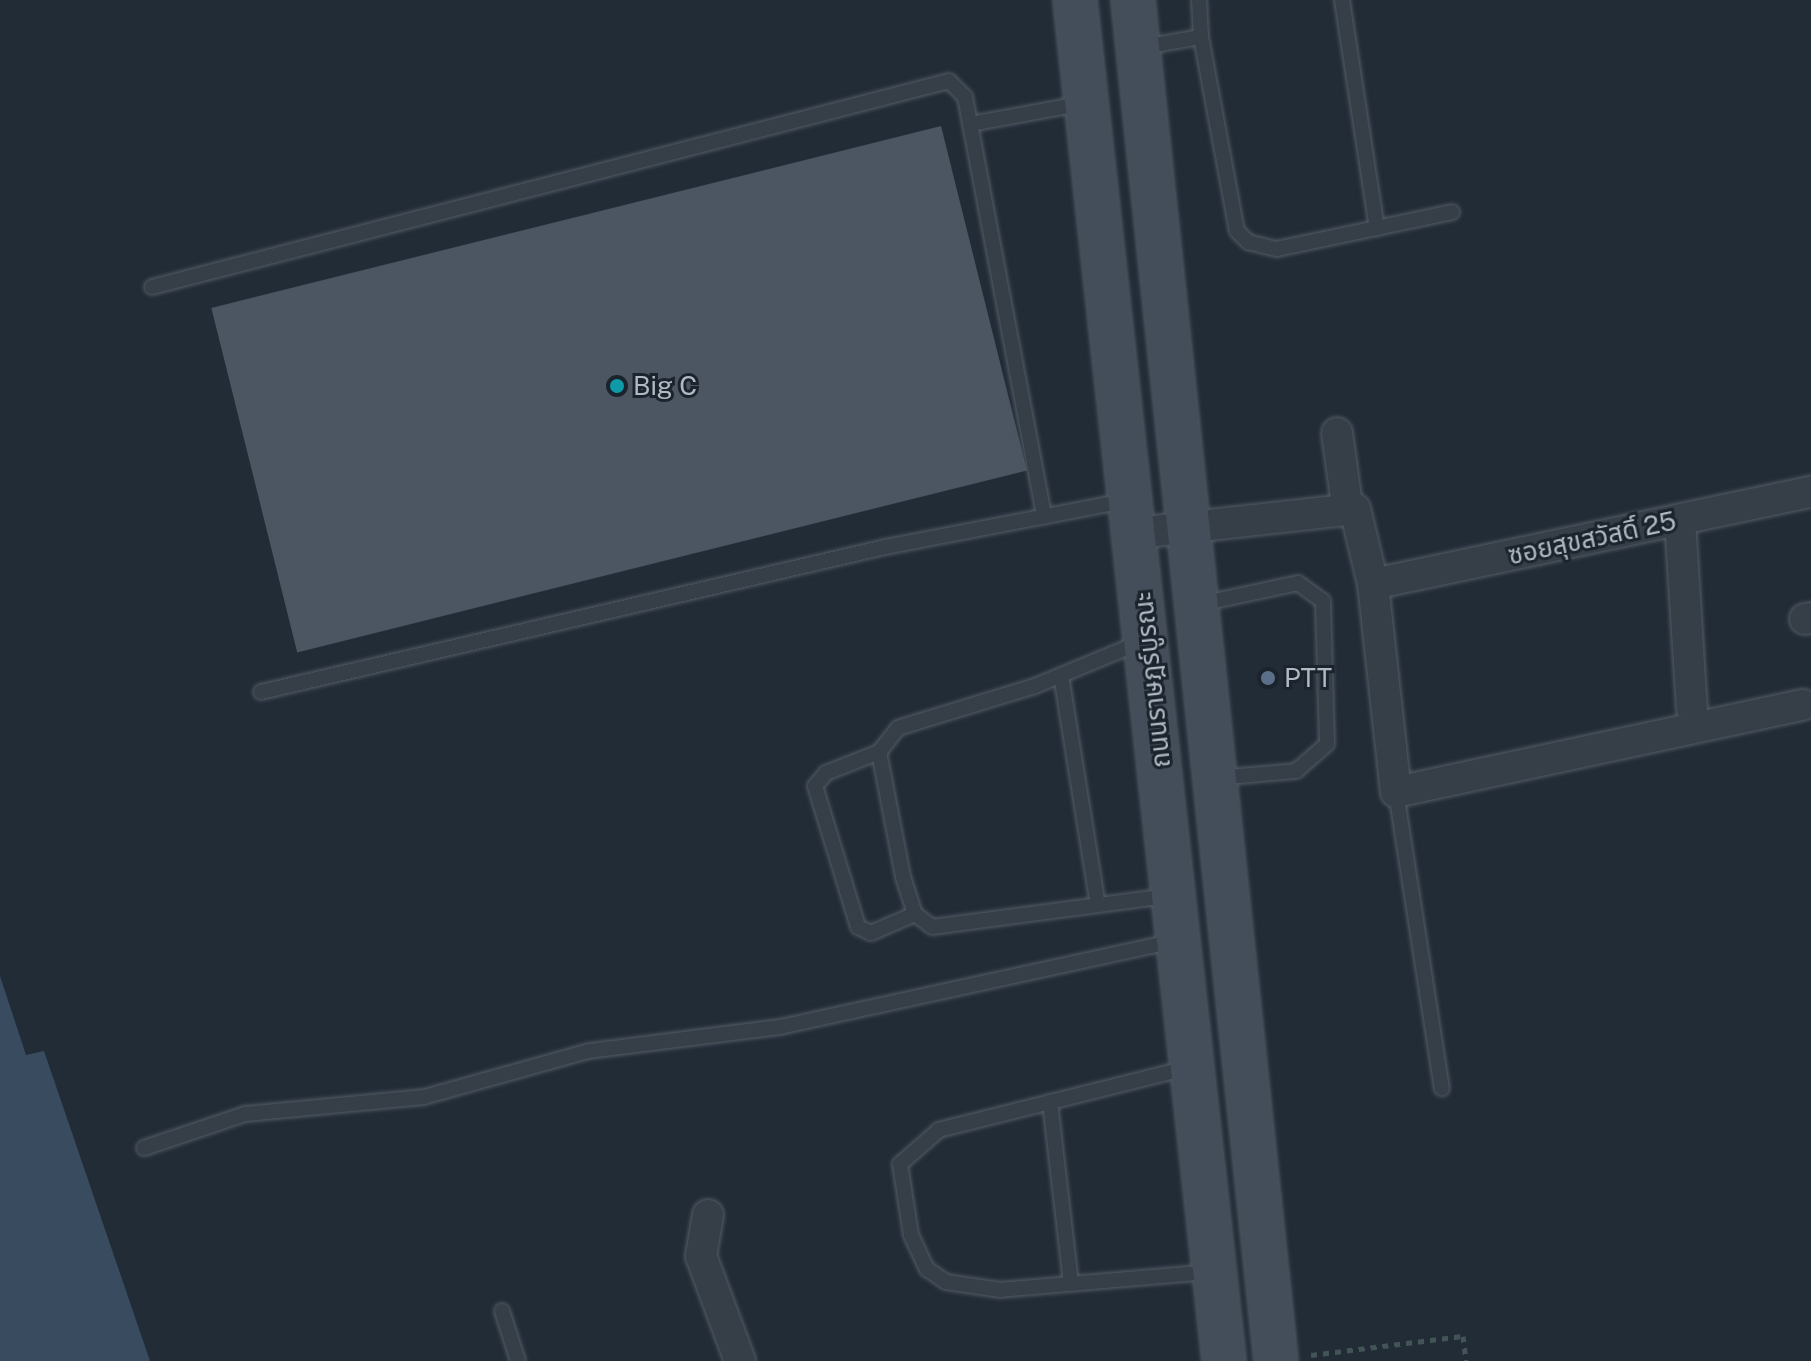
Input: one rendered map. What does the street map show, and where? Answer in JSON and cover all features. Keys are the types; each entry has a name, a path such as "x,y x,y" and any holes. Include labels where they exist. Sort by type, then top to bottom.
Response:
{"main road":[{"name":"ถนนราษฎร์บูรณะ","path":"1075,0 1135,516 1172,896 1224,1361"},
{"name":"ถนนราษฎร์บูรณะ","path":"1133,0 1254,1166 1293,1359"},
{"path":"1203,1361 1216,1281"}],"street":[{"path":"1337,433 1347,505 1362,517 1373,584 1396,792 1803,705"},
{"name":"ซอยสุขสวัสดิ์ 25","path":"1373,584 1811,492"},
{"path":"1135,516 1187,526 1347,505"},
{"path":"1680,520 1692,710"},
{"path":"708,1215 701,1256 740,1361"}],"lane":[{"path":"1199,0 1201,37 1237,231 1248,242 1277,249 1452,212"},
{"path":"1342,0 1377,228"},
{"path":"1139,47 1201,37"},
{"path":"152,287 935,79 965,97 1044,517"},
{"path":"970,124 1087,103"},
{"path":"261,692 1044,517 1135,516"},
{"path":"1195,605 1298,583 1323,601 1327,744 1296,771 1213,778"},
{"path":"915,914 871,933 858,927 815,786 826,773 879,752 898,728 1061,675 1148,639"},
{"path":"1061,675 1097,900"},
{"path":"879,752 915,914 932,927 1097,900 1172,896"},
{"path":"1396,792 1442,1088"},
{"path":"144,1148 245,1114 424,1097 589,1051 780,1027 1177,940"},
{"path":"1191,1067 939,1130 900,1164 911,1235 927,1269 946,1282 1000,1290 1071,1284 1216,1281"},
{"path":"1050,1102 1071,1284"},
{"path":"502,1311 518,1361"}],"path":[{"path":"1293,1359 1463,1336 1466,1361"}],"water":[{"path":"0,976 26,1055 44,1051 150,1361 0,1361"}],"building":[{"name":"Big C","path":"941,126 1027,470 297,652 211,308"}],"place":[{"name":"Big C","path":"617,386"},
{"name":"PTT","path":"1268,678"}]}
